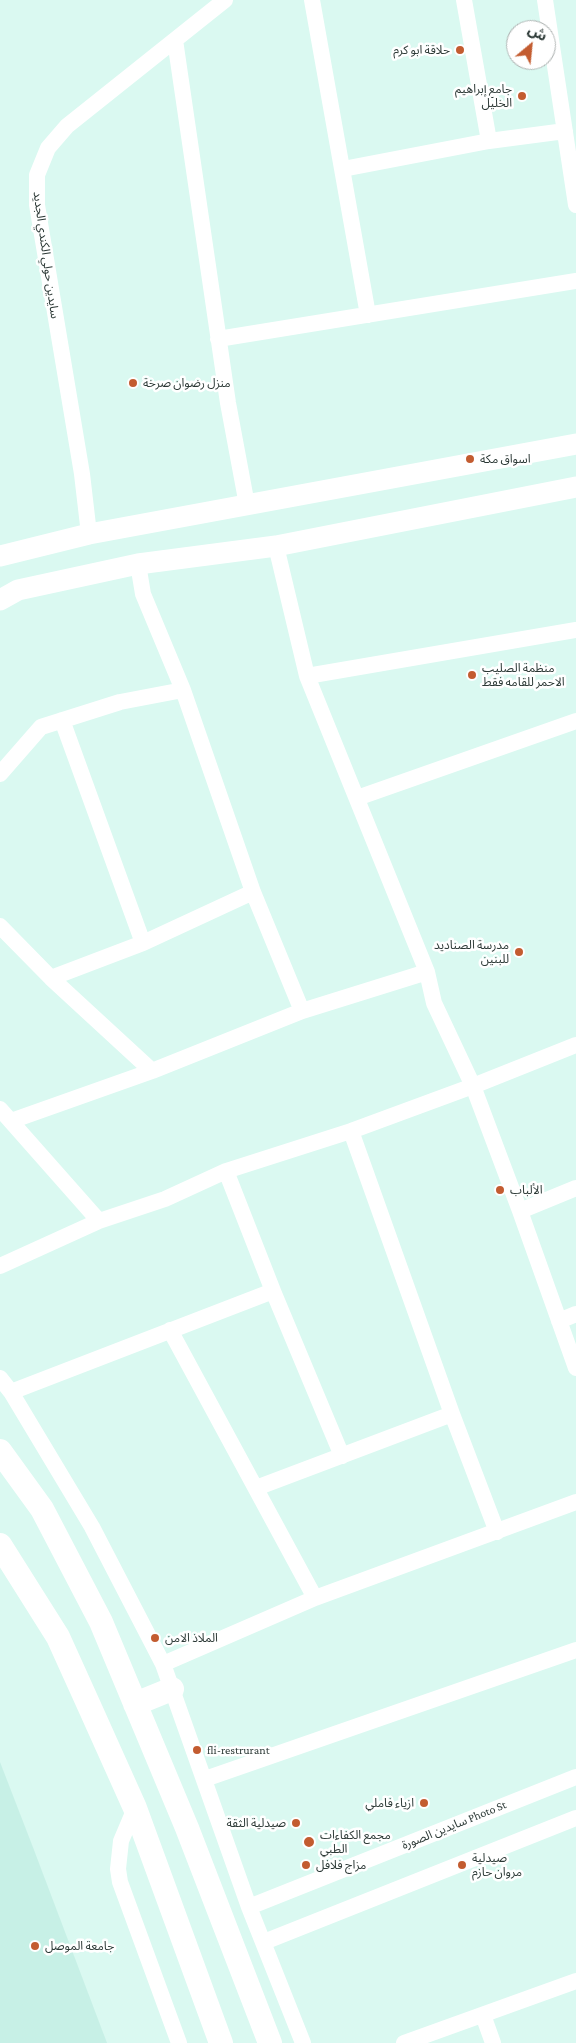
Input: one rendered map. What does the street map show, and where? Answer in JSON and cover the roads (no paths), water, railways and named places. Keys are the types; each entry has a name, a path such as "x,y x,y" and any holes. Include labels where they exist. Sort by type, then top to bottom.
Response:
{"highway":[{"path":"0,1451 42,1509 101,1622 187,1828 270,2043"},
{"path":"0,1545 58,1637 134,1808 221,2043"},
{"path":"135,1704 172,1689"}],"main road":[{"path":"0,556 89,534 576,444"},
{"path":"0,600 18,590 138,564 276,546 576,487"}],"street":[{"name":"سايدين حولي الكندي الجديد","path":"89,534 82,474 37,205 37,175 48,148 62,131 225,0"},
{"path":"312,0 368,315"},
{"path":"464,0 490,141"},
{"path":"545,0 576,205"},
{"path":"175,40 218,339 246,505"},
{"path":"343,169 490,141 565,131"},
{"path":"218,339 576,281"},
{"path":"276,546 307,676 427,972 434,1003 473,1086 576,1368"},
{"path":"138,564 143,594 183,690 253,892 302,1011"},
{"path":"307,676 576,630"},
{"path":"0,774 41,727 120,702 183,690"},
{"path":"62,720 143,943"},
{"path":"357,798 575,724"},
{"path":"51,978 143,943 253,892"},
{"path":"0,926 51,978 152,1071"},
{"path":"99,1221 5,1115 152,1071 302,1011 427,972"},
{"path":"0,1266 99,1221 165,1199 226,1171 351,1130 473,1086 576,1045"},
{"path":"351,1130 452,1414 497,1532"},
{"path":"226,1171 273,1291 342,1456"},
{"path":"520,1211 576,1188"},
{"path":"10,1392 273,1291"},
{"path":"558,1321 576,1314"},
{"path":"170,1330 316,1598"},
{"path":"0,1378 92,1527 163,1664 249,1907 303,2043"},
{"path":"256,1488 452,1414"},
{"path":"163,1664 316,1598 576,1502"},
{"path":"205,1779 576,1650"},
{"name":"سايدين الصورة Photo St","path":"249,1907 576,1777"},
{"path":"134,1808 121,1841 118,1869 120,1882 179,2043"},
{"path":"264,1942 576,1818"},
{"path":"404,2043 576,1980"},
{"path":"483,2015 493,2043"}],"place":[{"name":"حلاقة ابو كرم","path":"460,50"},
{"name":"جامع إبراهيم الخليل","path":"522,96"},
{"name":"منزل رضوان صرخة","path":"133,383"},
{"name":"اسواق مكة","path":"470,459"},
{"name":"منظمة الصليب الاحمر للقامه فقط","path":"472,675"},
{"name":"مدرسة الصناديد للبنين","path":"519,952"},
{"name":"الألباب","path":"500,1190"},
{"name":"الملاذ الامن","path":"155,1638"},
{"name":"fli-restrurant","path":"197,1750"},
{"name":"ازياء فاملي","path":"424,1803"},
{"name":"صيدلية الثقة","path":"296,1823"},
{"name":"مجمع الكفاءات الطبي","path":"309,1842"},
{"name":"مزاج فلافل","path":"306,1865"},
{"name":"صيدلية مروان حازم","path":"462,1865"},
{"name":"جامعة الموصل","path":"35,1946"}]}
